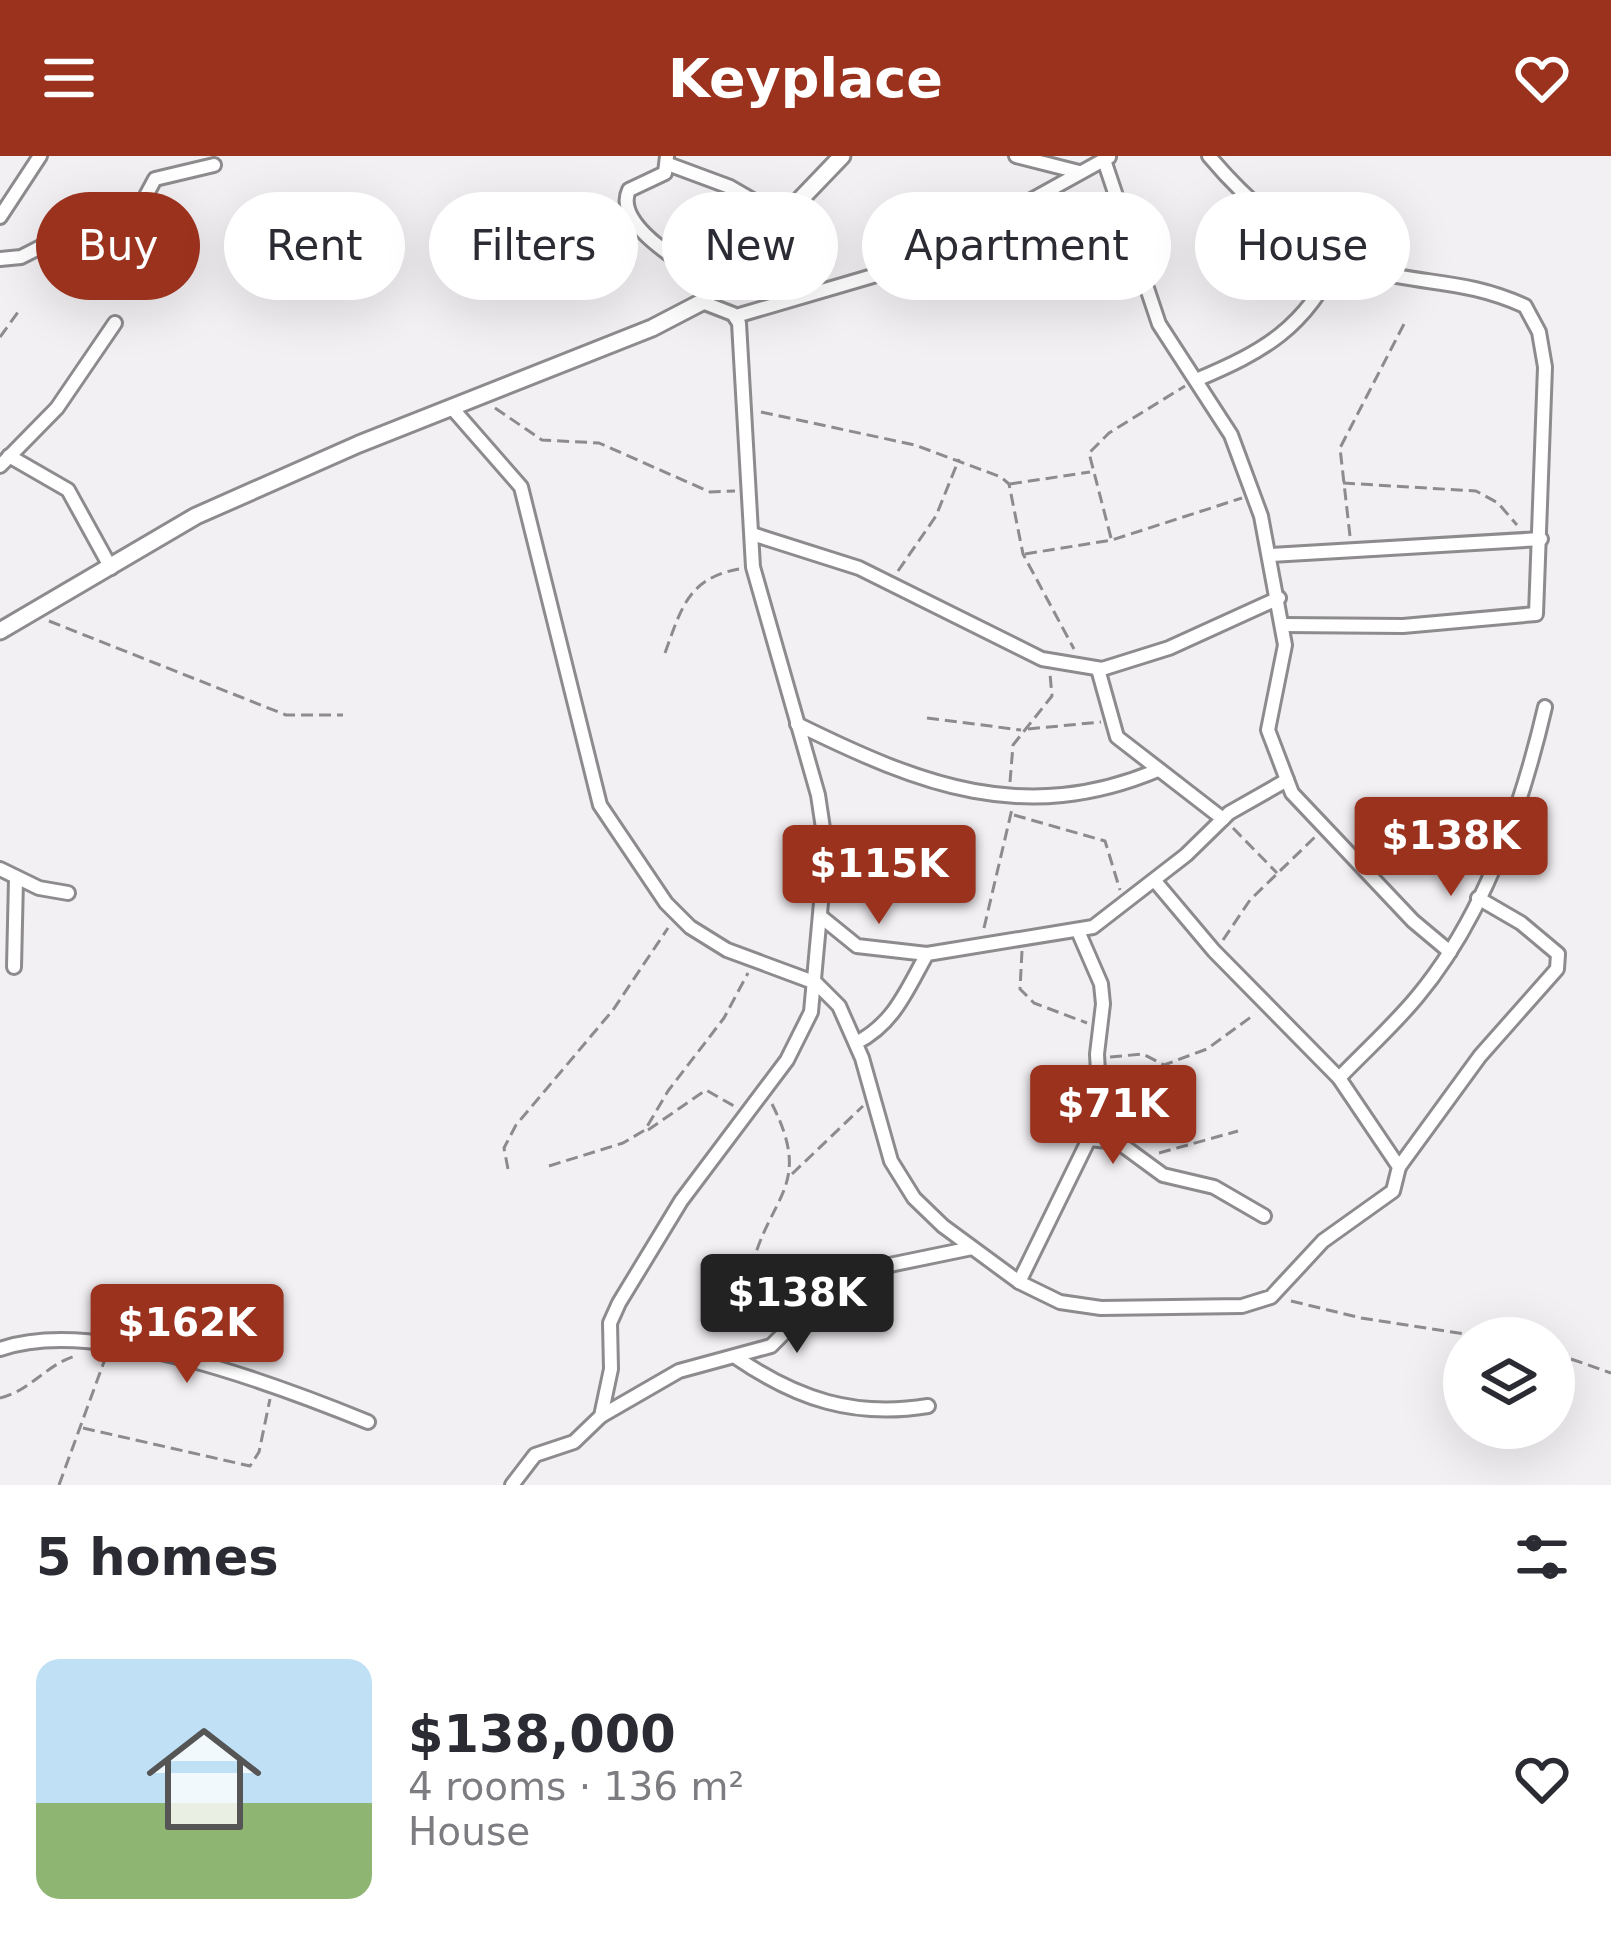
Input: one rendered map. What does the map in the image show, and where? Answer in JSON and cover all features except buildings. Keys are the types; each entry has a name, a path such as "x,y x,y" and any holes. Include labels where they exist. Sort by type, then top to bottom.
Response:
{"street":[{"path":"0,217 40,156"},
{"path":"809,192 842,156"},
{"path":"1016,156 1080,172"},
{"path":"1209,156 1239,192"},
{"path":"0,631 196,515 637,335 702,302 736,316 883,273 988,224 1107,158 1159,324 1232,435 1254,494 1283,625 1283,663 1268,730 1287,780 1323,830 1450,952"},
{"path":"662,247 634,226 626,212 629,190 660,176 667,160 739,192"},
{"path":"0,259 21,257 72,231 134,218 155,178 214,165"},
{"path":"1283,625 1403,626 1527,618 1540,604 1535,539 1547,389 1533,316 1525,306 1462,282 1410,276"},
{"path":"1196,380 1274,343 1312,300"},
{"path":"601,1416 610,1369 610,1323 619,1303 681,1201 799,1039 816,983 826,848 818,795 753,567 736,316"},
{"path":"111,568 68,490 4,461 57,409 116,323"},
{"path":"452,408 521,487 599,805 679,916 754,961 816,983 839,1006 856,1043 891,1161 914,1198 1019,1282 1060,1302 1101,1308 1242,1306 1271,1297 1323,1241 1393,1191 1399,1167 1480,1056 1557,969 1558,954 1543,939 1478,898"},
{"path":"752,534 890,582 1048,660 1091,668 1169,648 1279,598"},
{"path":"1271,555 1535,539"},
{"path":"1091,668 1117,737 1223,819"},
{"path":"1339,1078 1418,996 1450,952 1478,898 1534,751 1545,707"},
{"path":"797,724 913,772 1011,799 1100,792 1158,770"},
{"path":"820,916 857,946 928,955 1078,931 1125,905 1223,819 1287,780"},
{"path":"0,869 16,879 68,893"},
{"path":"14,967 16,879"},
{"path":"1155,881 1214,951 1339,1078 1399,1167"},
{"path":"1019,1282 1100,1109 1102,984 1078,931"},
{"path":"856,1043 874,1032 901,1003 928,955"},
{"path":"1089,1139 1108,1138 1163,1175 1214,1187 1264,1216"},
{"path":"512,1485 536,1455 574,1442 601,1416 679,1371 771,1346 814,1303 890,1262 972,1248"},
{"path":"0,1349 44,1339 212,1367 368,1423"},
{"path":"736,1358 804,1398 864,1411 928,1406"}],"path":[{"path":"0,337 21,308"},
{"path":"1352,550 1340,482 1340,448 1404,324"},
{"path":"1112,540 1089,453 1196,380"},
{"path":"481,395 514,425 542,440 599,443 710,492 748,488"},
{"path":"740,408 959,458 1009,484 1091,471"},
{"path":"890,582 936,516 959,458"},
{"path":"1340,482 1476,491 1498,502 1535,539"},
{"path":"1009,484 1023,554 1091,668"},
{"path":"1023,554 1112,540 1254,494"},
{"path":"664,653 691,590 708,577 753,567"},
{"path":"31,614 286,716 343,715"},
{"path":"981,943 1012,815 1013,745 1052,696 1048,660"},
{"path":"927,718 1024,729 1109,721"},
{"path":"1012,815 1105,841 1125,905"},
{"path":"1223,819 1278,874"},
{"path":"1214,951 1278,874 1323,830"},
{"path":"508,1169 504,1148 516,1125 614,1010 646,953 679,916"},
{"path":"1024,936 1020,989 1034,1003 1100,1028"},
{"path":"643,1131 724,1018 754,961"},
{"path":"1098,1059 1143,1054 1164,1065 1207,1048 1266,1005"},
{"path":"764,1089 788,1139 791,1175"},
{"path":"549,1166 668,1121 706,1090 746,1114"},
{"path":"814,1303 751,1270 791,1175 873,1098"},
{"path":"1141,1158 1238,1131"},
{"path":"1271,1297 1443,1331"},
{"path":"0,1398 17,1394 59,1361 111,1349"},
{"path":"59,1485 111,1349"},
{"path":"1575,1360 1611,1373"},
{"path":"82,1428 250,1466 260,1452 274,1387"}]}
